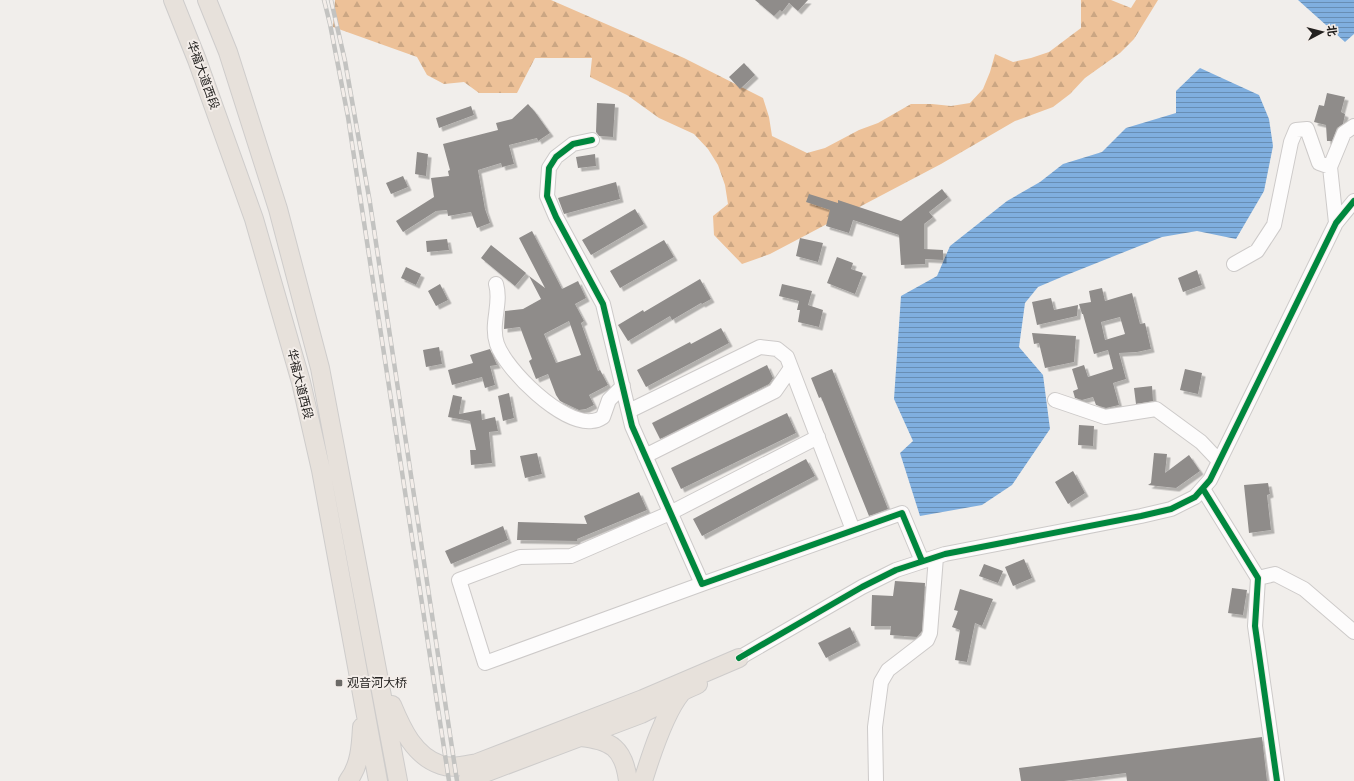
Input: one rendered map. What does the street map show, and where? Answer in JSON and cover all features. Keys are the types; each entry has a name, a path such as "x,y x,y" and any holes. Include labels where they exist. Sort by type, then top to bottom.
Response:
{"main road":[{"name":"华福大道西段","path":"174,2 197,60 254,219 301,382 321,470 378,781"},
{"name":"华福大道西段","path":"209,4 228,52 278,209 320,368 398,781"},
{"path":"378,673 401,728 413,745 424,756 442,766 459,766 477,763 643,699 739,658"},
{"path":"467,781 641,714 719,674 739,658"},
{"path":"643,781 654,747 666,719 682,692"},
{"path":"348,781 356,766 360,751 362,696"},
{"path":"579,737 598,739 609,744 618,751 624,762 628,781"}],"street":[{"path":"1336,223 1330,167 1344,134 1354,126"},
{"path":"1234,264 1257,251 1274,225 1291,142 1296,130 1307,129 1319,163 1330,167"},
{"path":"592,140 573,144 556,157 549,168 547,196 556,217 604,304 632,426 702,584"},
{"path":"739,658 862,587 896,570 936,557 1000,542 1141,516 1171,508 1195,497 1210,480 1336,223 1354,201"},
{"path":"496,284 499,296 494,327 497,344 503,358 528,386 546,402 570,416 592,422 603,417 609,400 623,386"},
{"path":"629,411 760,347 777,349 787,356 853,530"},
{"path":"645,456 776,391 791,368"},
{"path":"1055,400 1105,417 1156,409 1201,442 1219,461"},
{"path":"818,437 670,513 571,556 520,557 459,580 485,663 902,513 922,561"},
{"path":"1203,489 1258,578 1255,626 1277,781"},
{"path":"876,781 874,727 881,682 888,670 927,640 930,633 936,557"},
{"path":"1258,578 1275,574 1304,589 1354,632"}],"green space":[{"path":"335,0 551,0 684,58 763,98 769,117 772,136 807,153 825,148 859,130 878,123 911,104 951,106 970,103 983,89 995,54 1013,62 1031,58 1049,52 1081,28 1081,0 1111,0 1131,8 1136,0 1158,0 1134,39 1120,53 1085,78 1070,94 1053,107 1015,121 941,164 770,254 742,264 714,235 713,216 728,204 725,185 718,165 708,149 694,134 659,118 627,95 590,77 592,58 535,58 517,93 479,93 464,82 444,84 427,75 417,57 333,27"}],"water":[{"path":"1298,0 1354,0 1354,34 1345,42"},
{"path":"1200,68 1259,95 1269,119 1273,146 1264,191 1236,239 1197,231 1162,237 1038,287 1025,303 1019,347 1043,375 1050,429 1012,485 982,505 920,516 900,453 913,441 894,399 901,296 937,276 950,246 1007,201 1040,182 1063,164 1102,152 1126,128 1176,113 1176,91"}],"building":[{"path":"755,0 808,0 798,11 789,3 782,12 780,10 774,16"},
{"path":"744,63 755,75 740,89 729,77"},
{"path":"1327,93 1345,97 1341,112 1345,114 1343,124 1337,128 1332,141 1327,141 1326,125 1314,122 1319,105 1324,106"},
{"path":"597,103 615,104 613,137 599,136 596,132"},
{"path":"528,104 550,133 538,141 537,138 509,145 514,164 502,167 501,163 478,170 485,209 490,223 477,228 471,212 448,216 447,210 436,211 403,232 396,221 434,197 431,178 449,176 448,171 450,170 443,144 498,130 496,123 512,119"},
{"path":"471,106 474,115 439,128 436,118"},
{"path":"417,152 428,154 426,176 415,174"},
{"path":"595,154 596,166 578,168 576,157"},
{"path":"403,176 408,187 391,194 386,183"},
{"path":"616,182 620,199 564,214 558,198"},
{"path":"942,189 948,197 929,212 933,217 924,224 924,249 943,250 943,260 925,259 925,264 901,265 899,235 853,220 849,233 826,226 830,210 806,202 809,194 838,203 838,200 901,221"},
{"path":"635,209 644,224 591,255 582,240"},
{"path":"532,231 562,289 578,281 586,298 575,304 584,321 581,323 598,371 600,370 608,385 589,395 594,405 586,409 579,410 560,401 556,395 548,374 536,379 529,361 532,359 520,327 504,329 505,311 523,309 541,299 529,276 545,288 519,238","holes":["569,321 581,355 556,363 544,334"]},
{"path":"800,238 823,243 818,262 796,256"},
{"path":"447,239 449,250 427,252 426,241"},
{"path":"664,240 674,257 620,288 610,271"},
{"path":"491,245 526,273 515,286 481,258"},
{"path":"837,257 853,263 851,269 863,273 855,294 827,283"},
{"path":"406,267 421,274 416,285 401,278"},
{"path":"1197,270 1202,285 1183,292 1178,278"},
{"path":"700,279 711,299 702,304 701,303 672,320 670,316 628,341 618,325 643,310 644,312"},
{"path":"440,284 448,300 436,306 428,291"},
{"path":"782,284 812,291 808,305 823,310 819,327 798,322 800,310 797,310 799,301 779,296"},
{"path":"1102,288 1105,301 1132,293 1140,324 1145,323 1151,349 1137,352 1119,353 1126,379 1113,383 1119,405 1106,408 1096,405 1093,397 1082,400 1075,398 1073,391 1078,389 1072,369 1084,365 1088,377 1113,369 1108,350 1094,354 1079,304 1091,302 1089,291","holes":["1120,317 1125,334 1105,340 1101,322"]},
{"path":"1051,298 1054,310 1078,305 1077,316 1037,325 1032,302"},
{"path":"721,328 729,343 646,387 637,370 690,342 691,344"},
{"path":"1032,333 1076,336 1074,362 1045,368 1039,343 1034,344"},
{"path":"439,347 442,364 426,367 423,350"},
{"path":"490,349 497,365 490,366 495,385 485,388 482,377 452,385 448,370 473,363 470,355"},
{"path":"767,365 773,378 769,384 660,439 652,423"},
{"path":"832,369 888,509 869,516 821,397 819,398 811,378"},
{"path":"1185,369 1202,373 1198,394 1180,390"},
{"path":"1152,386 1153,401 1136,404 1134,388"},
{"path":"509,393 514,418 503,421 498,396"},
{"path":"453,395 462,397 459,414 481,410 482,420 495,417 498,431 489,432 492,463 471,465 470,450 476,450 470,421 448,417"},
{"path":"787,413 796,433 681,489 671,468"},
{"path":"1079,425 1094,426 1093,446 1078,445"},
{"path":"537,453 542,474 525,478 520,456"},
{"path":"1154,453 1167,454 1165,473 1189,455 1200,471 1176,488 1148,485 1151,483"},
{"path":"806,459 815,476 702,536 693,519"},
{"path":"1073,471 1085,493 1068,504 1055,482"},
{"path":"1268,483 1270,494 1267,495 1271,530 1249,533 1244,485"},
{"path":"639,492 647,510 577,539 577,541 517,540 518,522 587,524 584,516"},
{"path":"503,526 508,540 451,564 445,551"},
{"path":"1024,559 1032,578 1013,586 1005,567"},
{"path":"984,564 1003,571 998,583 979,576"},
{"path":"895,581 925,583 922,631 917,637 890,635 891,626 871,626 872,595 893,596"},
{"path":"1232,588 1247,590 1243,615 1228,613"},
{"path":"960,589 993,599 982,626 975,623 967,662 955,660 960,630 952,627 958,611 954,610"},
{"path":"850,627 857,642 826,658 818,643"},
{"path":"1262,737 1267,781 1127,781 1126,773 1064,781 1021,781 1019,768"}],"railway":[{"path":"324,0 348,117 449,781"},
{"path":"331,0 345,61 370,203 457,781"}],"cycle path":[{"path":"592,140 573,144 556,157 549,168 547,196 556,217 603,304 632,426 702,584 902,513 922,561"},
{"path":"739,658 862,587 896,570 945,554 1171,509 1195,497 1210,480 1336,223 1354,201"},
{"path":"1203,489 1258,578 1255,626 1277,781"}],"place":[{"name":"观音河大桥","path":"339,683"}]}
